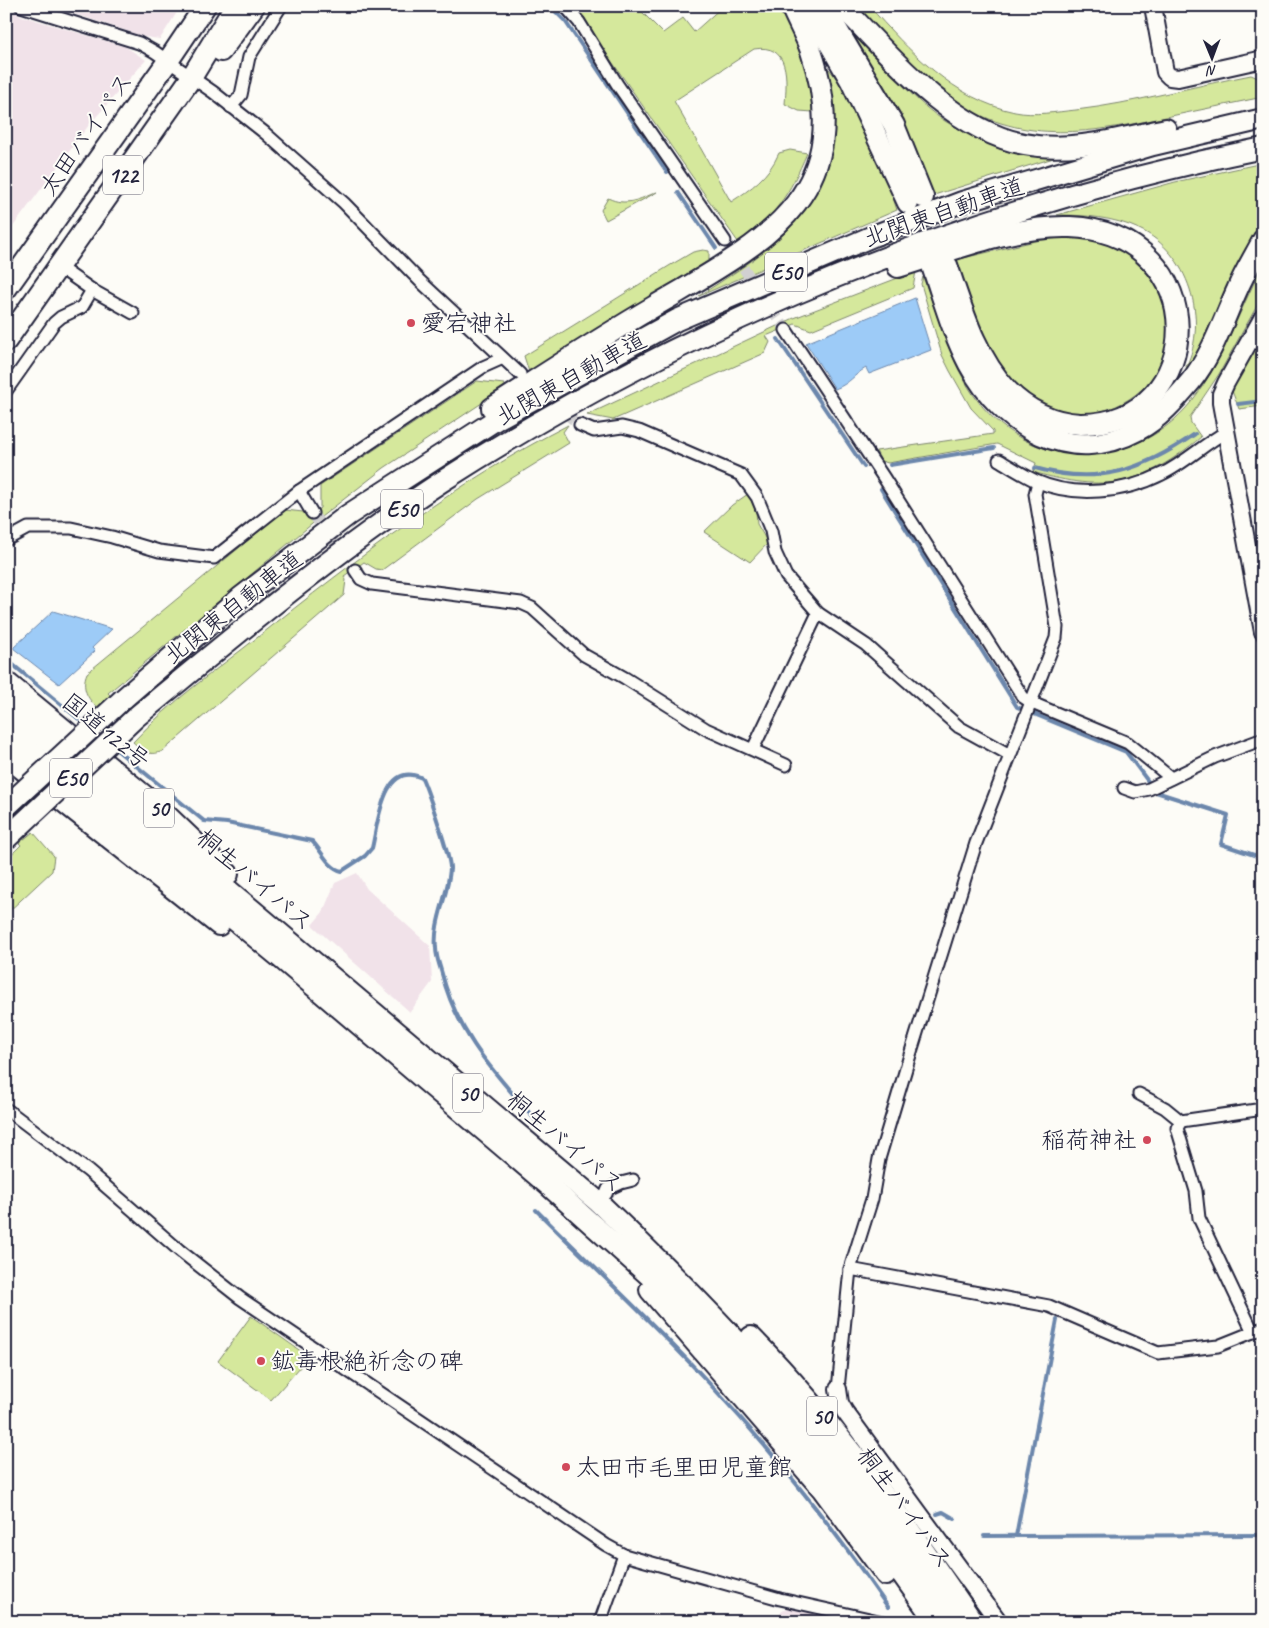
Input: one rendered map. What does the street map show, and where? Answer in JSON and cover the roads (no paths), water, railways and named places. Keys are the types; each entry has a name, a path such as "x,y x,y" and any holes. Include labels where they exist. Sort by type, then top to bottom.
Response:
{"highway":[{"name":"太田バイパス","path":"6,290 168,62 205,6"},
{"name":"122","path":"6,341 191,78 235,6"},
{"path":"191,78 221,52 254,6"},
{"path":"348,515 435,444 605,334 742,253 771,232 788,216 802,197 814,173 821,146 823,121 821,91 810,50 790,6"},
{"path":"796,6 822,32 916,200 894,125 823,6"},
{"path":"842,6 929,92 960,117 990,133 1024,144 1057,146 1101,142 1263,110"},
{"name":"北関東自動車道","path":"6,807 123,699 240,598 348,515 496,419 612,354 677,320 771,278 962,202 1152,145 1263,119"},
{"name":"北関東自動車道","path":"6,839 136,717 228,641 374,529 440,483 541,421 629,371 694,339 856,270 990,220 1109,184 1207,159 1263,148"},
{"path":"694,339 787,309 873,274 992,239 1024,232 1071,228 1114,235 1130,243 1154,263 1163,275 1177,307 1178,331 1175,354 1170,368 1144,404 1133,412 1107,422 1073,423 1039,414 1018,401 1006,389 988,364 940,267 959,345 982,386 1001,408 1024,427 1045,436 1069,443 1087,444 1112,441 1140,429 1166,409 1192,380 1211,349 1238,288 1263,240"},
{"name":"国道122号","path":"6,682 158,807 250,896 290,954"},
{"name":"桐生バイパス","path":"6,706 290,954 604,1233 691,1314 777,1409 835,1480 936,1622"},
{"name":"桐生バイパス","path":"6,731 290,954 597,1202 638,1239 700,1301 810,1423 845,1466 956,1622"},
{"name":"50","path":"6,756 234,937 290,954"},
{"name":"50","path":"604,1233 685,1333 823,1490 919,1622"},
{"name":"50","path":"638,1239 732,1318 783,1369 858,1458 973,1622"}],"street":[{"path":"21,6 127,38 155,52 231,107 265,133 344,203 420,282 501,359 520,374"},
{"path":"231,107 241,95 248,57 281,6"},
{"path":"565,6 579,22 617,84 725,241"},
{"path":"1153,6 1165,72 1170,77 1178,78 1263,59"},
{"path":"59,267 92,290 133,313"},
{"path":"6,391 54,323 61,317 82,307 92,290"},
{"path":"1263,317 1221,394 1226,432 1263,632"},
{"path":"786,330 884,478 1029,709 1128,743 1166,781"},
{"path":"6,540 28,528 71,528 112,537 158,551 214,558 299,491 483,367 501,359"},
{"path":"580,425 594,431 622,427 639,431 741,475 757,498 771,531 775,552 786,576 818,613 866,645 959,728 1010,755"},
{"path":"999,460 1038,482 1084,491 1110,490 1136,484 1170,470 1226,432"},
{"path":"999,1622 845,1412 840,1403 838,1389 850,1268 872,1199 879,1159 951,919 976,843 1056,638 1057,627 1035,494 1038,482"},
{"path":"299,491 312,513"},
{"path":"355,570 361,579 372,584 512,602 532,608 584,655 625,678 706,729 786,765"},
{"path":"753,749 818,613"},
{"path":"1124,788 1135,792 1149,789 1263,738"},
{"path":"1139,1094 1165,1108 1181,1121 1263,1109"},
{"path":"6,1109 88,1171 179,1250 240,1298 457,1446 624,1555 780,1599 883,1622"},
{"path":"850,1268 1049,1306 1158,1353 1218,1346 1258,1330 1199,1218 1196,1191 1177,1128 1181,1121"},
{"path":"597,1202 606,1194 608,1189 621,1182 633,1180"},
{"path":"600,1622 624,1555"}],"water":[{"path":"915,298 931,350 869,374 866,368 835,389 806,343"},
{"path":"53,611 112,629 92,648 95,651 59,684 13,648"}],"waterway":[{"path":"550,6 565,21 667,172"},
{"path":"678,192 716,248"},
{"path":"778,339 864,467"},
{"path":"1238,404 1263,401"},
{"path":"1035,468 1079,475 1100,475 1119,471 1157,457 1195,434"},
{"path":"890,465 994,448"},
{"path":"881,489 1017,707 1126,752 1156,792 1228,815 1221,844 1263,858"},
{"path":"6,659 86,725"},
{"path":"113,747 204,821 227,823 312,841 329,863 342,871 365,856 372,848 380,810 391,785 399,778 409,775 422,778 439,825 450,869 436,938 437,958 449,997 458,1017 481,1054 538,1123"},
{"path":"536,1210 666,1338 732,1409 779,1463 824,1520 888,1607"},
{"path":"1016,1536 1057,1320"},
{"path":"937,1514 943,1512 955,1519"},
{"path":"984,1536 1263,1535"}],"tunnel":[{"path":"725,241 786,330"},
{"path":"540,392 580,425"},
{"path":"312,513 355,570"}],"place":[{"name":"愛宕神社","path":"411,323"},
{"name":"稲荷神社","path":"1147,1140"},
{"name":"鉱毒根絶祈念の碑","path":"261,1361"},
{"name":"太田市毛里田児童館","path":"566,1467"}]}
